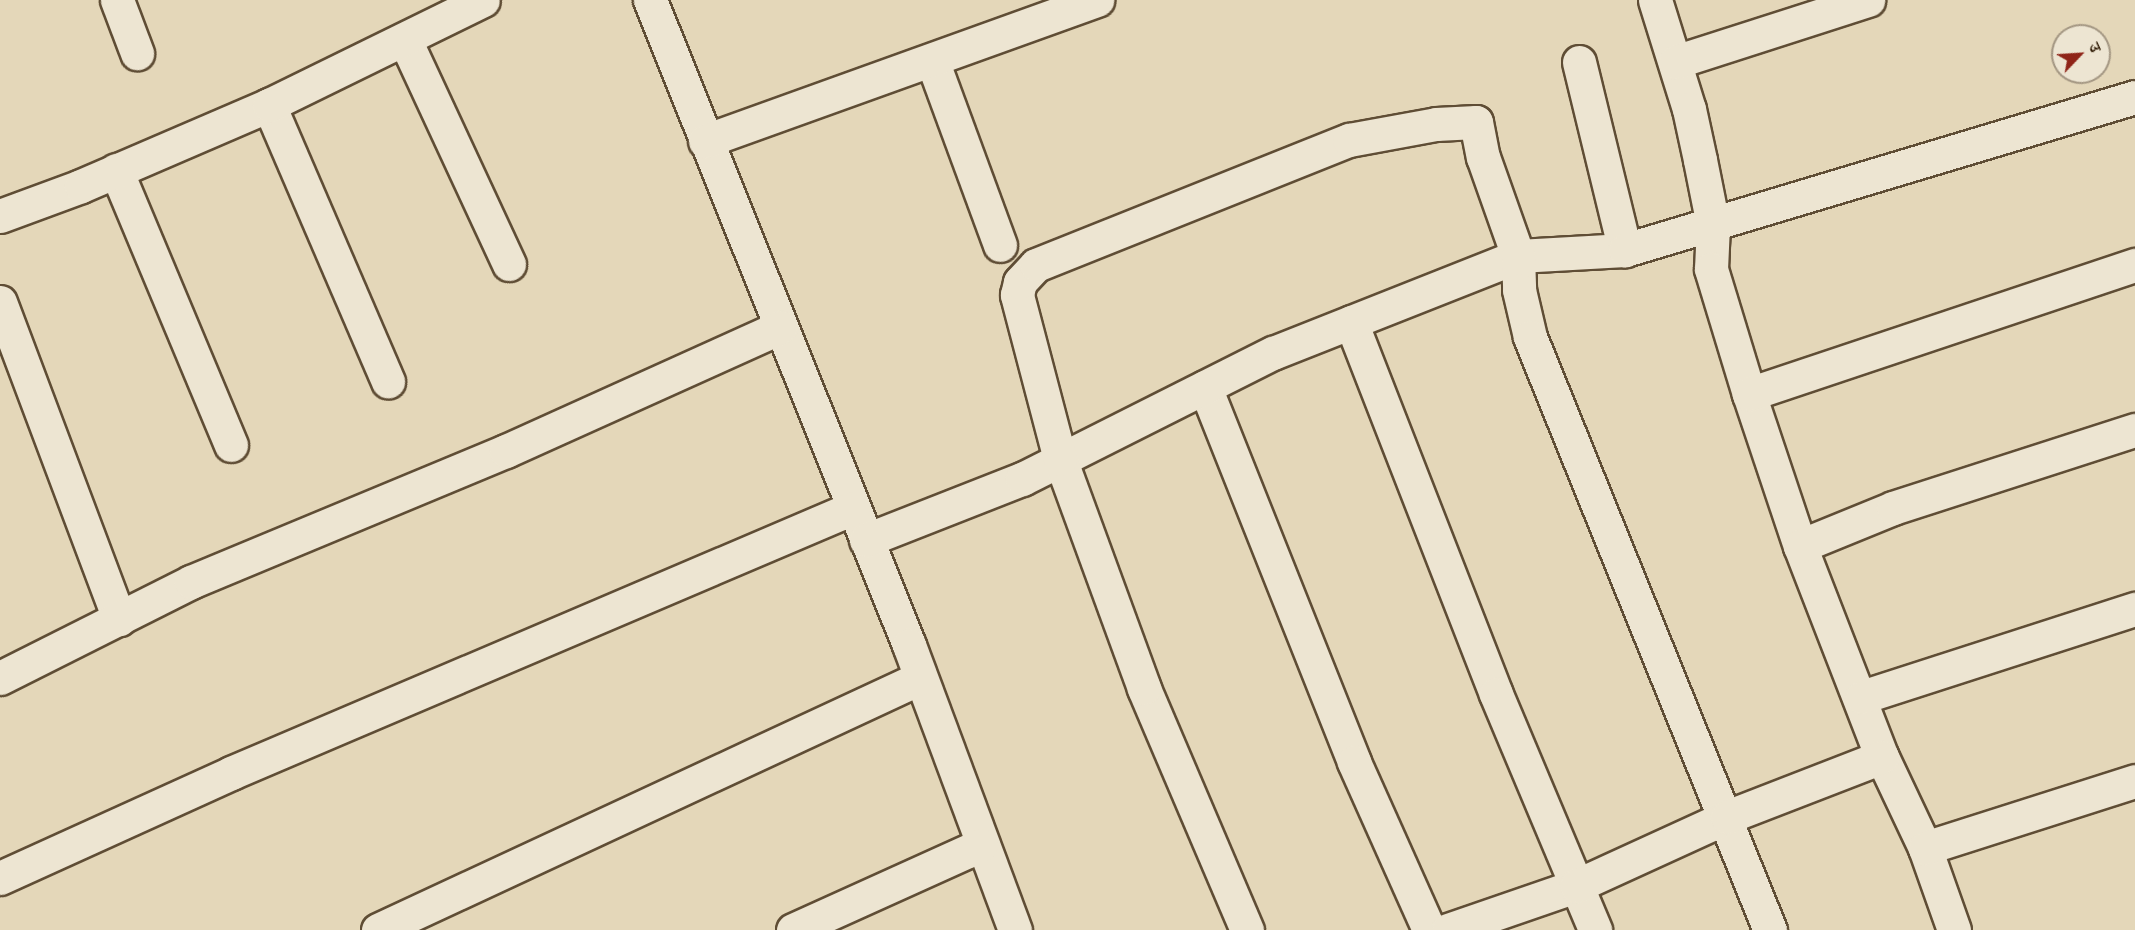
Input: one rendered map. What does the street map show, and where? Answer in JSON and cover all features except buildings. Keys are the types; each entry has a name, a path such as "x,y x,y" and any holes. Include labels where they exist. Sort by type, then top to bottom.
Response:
{"street":[{"path":"117,0 137,53"},
{"path":"0,216 116,170 268,105 405,40 435,20 483,0"},
{"path":"650,0 866,540 1015,930"},
{"path":"705,141 1097,0"},
{"path":"1655,0 1675,62 1713,225 1711,269 1749,394 1800,546 1862,697 1882,757 1926,848 1954,930"},
{"path":"1675,62 1868,0"},
{"path":"405,40 509,264"},
{"path":"932,60 1000,245"},
{"path":"1580,62 1625,250"},
{"path":"866,540 1022,479 1273,353 1518,256 1625,250 2135,97"},
{"path":"268,105 388,381"},
{"path":"1247,930 1144,688 1060,459 1017,295 1020,282 1036,265 1349,140 1436,124 1476,122 1484,157 1518,256 1519,291 1530,337 1727,817 1770,930"},
{"path":"116,170 231,445"},
{"path":"1749,394 2135,265"},
{"path":"0,302 119,619"},
{"path":"1351,322 1496,694 1595,930"},
{"path":"0,678 191,582 506,451 780,327"},
{"path":"1205,387 1354,762 1429,930"},
{"path":"1800,546 1893,508 2135,430"},
{"path":"0,878 231,773 853,508"},
{"path":"1862,697 2135,609"},
{"path":"378,930 920,678"},
{"path":"1448,930 1576,886 1727,817 1882,757"},
{"path":"1926,848 2135,781"},
{"path":"793,930 981,845"}]}
